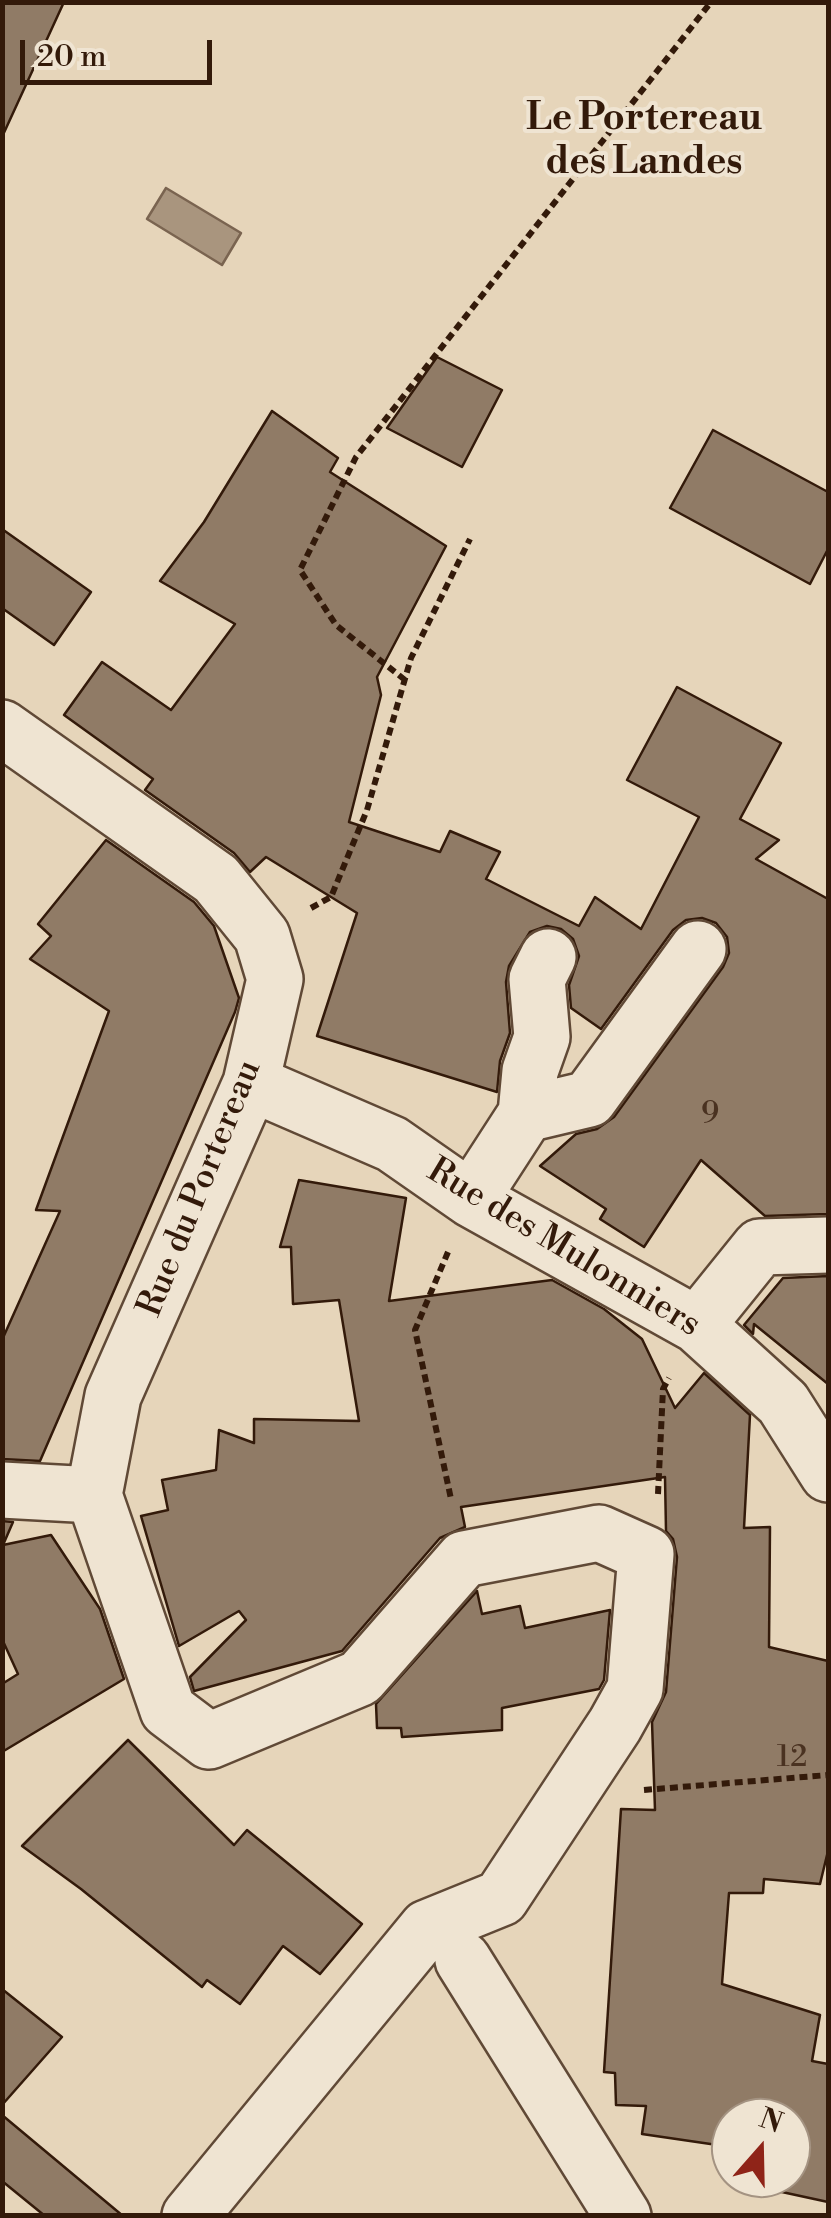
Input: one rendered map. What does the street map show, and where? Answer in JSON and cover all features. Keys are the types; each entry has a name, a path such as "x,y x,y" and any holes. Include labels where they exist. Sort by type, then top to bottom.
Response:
{"street":[{"name":"Rue du Portereau","path":"2,728 216,879 262,936 275,979 251,1084 113,1396 94,1494 168,1710 208,1741 360,1678 464,1559"},
{"path":"526,1114 589,1099 698,949"},
{"path":"471,1199 526,1114 530,1070 542,1038 537,979 548,957"},
{"name":"Rue des Mulonniers","path":"251,1084 392,1144 471,1199 697,1325 783,1403 828,1474"},
{"path":"697,1325 760,1247 828,1245"},
{"path":"2,1490 94,1494"},
{"path":"190,2216 445,1944 502,1898 635,1689 646,1554 600,1533 464,1559"},
{"path":"445,1944 623,2216"}],"path":[{"path":"404,680 336,625 300,570 356,456 711,2"},
{"path":"262,936 331,897 366,810 411,658 470,539"},
{"path":"464,1559 414,1330 471,1199"},
{"path":"646,1554 658,1500 663,1389 697,1325"},
{"path":"626,1791 828,1774"}],"shaded area":[{"path":"166,188 241,233 222,265 147,219"}],"building":[{"path":"2,2 64,2 2,137"},
{"path":"437,357 502,390 462,467 387,428"},
{"path":"272,411 338,458 330,472 446,546 377,677 381,695 349,822 440,852 450,831 500,852 486,879 579,926 595,897 641,929 699,817 627,780 677,687 781,743 740,819 779,840 756,859 828,899 828,1214 765,1216 701,1160 644,1247 600,1219 606,1209 540,1166 576,1134 597,1129 614,1117 723,967 729,953 727,937 716,923 702,918 686,920 673,930 601,1029 571,1008 569,985 579,956 573,939 561,929 547,926 530,932 509,966 506,982 510,1033 500,1061 497,1092 317,1036 357,913 266,857 250,872 234,853 145,790 153,779 64,715 102,662 171,710 235,624 160,581 204,522"},
{"path":"713,430 828,492 828,549 810,584 670,508"},
{"path":"2,529 91,592 54,645 2,608"},
{"path":"106,840 194,902 214,926 239,998 40,1461 2,1459 2,1340 60,1211 36,1210 109,1011 30,959 51,936 38,924"},
{"path":"299,1180 406,1198 389,1301 552,1280 604,1309 642,1339 675,1408 704,1373 750,1415 744,1528 770,1527 769,1647 828,1661 828,1851 820,1884 764,1879 763,1893 729,1893 722,1984 820,2015 812,2061 828,2064 828,2202 810,2198 811,2098 711,2098 711,2144 642,2134 646,2106 616,2105 615,2073 604,2072 621,1809 655,1810 652,1722 666,1692 677,1557 673,1539 666,1531 665,1477 461,1507 465,1527 440,1538 342,1651 194,1691 190,1677 246,1620 239,1611 179,1646 141,1516 168,1510 162,1480 216,1470 219,1430 254,1443 254,1419 359,1421 339,1300 293,1304 291,1247 280,1247"},
{"path":"828,1276 828,1384 754,1324 753,1334 744,1325 783,1278"},
{"path":"2,1521 13,1522 3,1545 51,1535 100,1609 124,1679 2,1752 2,1684 18,1674 2,1639"},
{"path":"477,1591 482,1614 520,1606 525,1628 610,1610 604,1680 599,1689 502,1708 502,1730 402,1737 401,1728 377,1728 376,1704"},
{"path":"128,1740 234,1845 247,1830 362,1924 320,1974 283,1946 240,2004 207,1980 202,1987 22,1846"},
{"path":"2,1989 62,2037 2,2105"},
{"path":"2,2115 123,2216 45,2216 2,2181"}],"district":[{"name":"Le Portereau des Landes","path":"644,142"}]}
